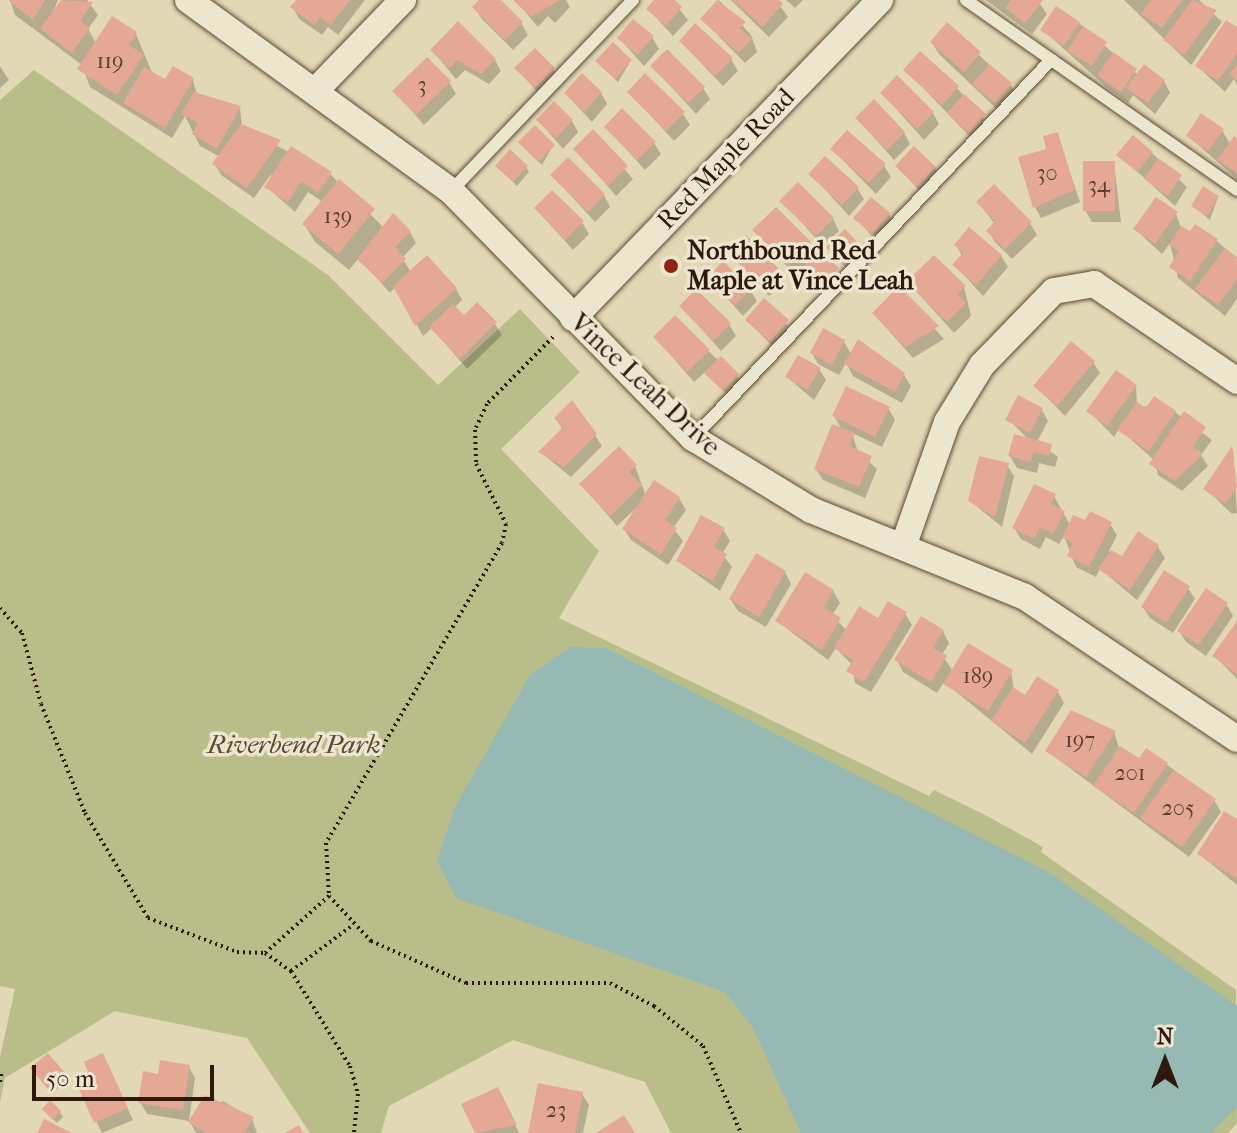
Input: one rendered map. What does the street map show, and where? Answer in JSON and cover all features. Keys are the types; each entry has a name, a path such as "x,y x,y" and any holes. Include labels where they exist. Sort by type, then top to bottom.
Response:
{"street":[{"name":"Vince Leah Drive","path":"188,0 317,89 451,191 693,438 811,510 904,544 1025,597 1237,739"},
{"path":"317,89 403,0"},
{"name":"Red Maple Road","path":"573,318 880,0"},
{"path":"904,544 947,422 982,365 1054,291 1094,284 1237,381"}],"lane":[{"path":"451,191 633,0"},
{"path":"966,0 1237,190"},
{"path":"693,438 1051,60"}],"path":[{"path":"553,337 487,404 475,430 476,464 506,524 502,543 326,843 329,896 351,927 466,983 610,983 654,1006 703,1046 741,1133"},
{"path":"0,608 22,633 41,704 85,813 148,918 237,952 265,953 291,971 350,1066 358,1094 354,1133"},
{"path":"265,953 329,896"},
{"path":"291,971 351,927"},
{"path":"0,1082 2,1072"}],"green space":[{"name":"Riverbend Park","path":"34,70 328,275 438,385 520,309 580,372 501,449 599,551 559,618 929,796 934,790 989,817 1043,847 1041,852 1236,990 1237,1123 1228,1133 671,1133 645,1082 513,1040 389,1106 381,1133 310,1133 247,1038 115,1011 5,1078 0,1102 0,1057 15,989 0,986 0,100"}],"water":[{"path":"570,647 606,648 1050,873 1237,1006 1237,1107 1211,1133 801,1133 753,1028 725,992 456,898 437,860 455,807 530,675"}],"building":[{"path":"8,0 45,0 33,20"},
{"path":"61,0 93,2 80,21 90,28 72,53 40,29"},
{"path":"296,0 350,0 331,25 321,17 314,25 290,7"},
{"path":"479,0 501,0 523,22 505,40 472,7"},
{"path":"513,0 560,0 531,17"},
{"path":"654,0 675,0 682,7 666,26 646,9"},
{"path":"717,0 746,22 740,28 752,39 738,53 700,19"},
{"path":"733,0 779,0 783,4 762,27"},
{"path":"1011,0 1043,0 1025,23 1005,8"},
{"path":"1151,0 1182,0 1162,28 1141,14"},
{"path":"1192,0 1217,10 1184,55 1163,40"},
{"path":"1056,6 1080,22 1064,46 1040,30"},
{"path":"112,16 137,32 129,45 144,55 117,95 77,69"},
{"path":"633,19 654,36 637,55 617,38"},
{"path":"1226,20 1237,27 1237,54 1218,81 1195,66"},
{"path":"458,21 496,59 481,74 457,60 449,68 430,50"},
{"path":"947,22 981,52 964,72 930,42"},
{"path":"695,23 733,58 715,76 679,41"},
{"path":"1083,26 1107,42 1092,66 1067,51"},
{"path":"613,42 632,60 615,79 595,61"},
{"path":"535,48 555,68 535,88 514,68"},
{"path":"667,49 705,87 688,103 650,66"},
{"path":"920,51 959,86 942,105 903,70"},
{"path":"1113,52 1137,69 1121,92 1097,76"},
{"path":"427,57 451,81 416,115 392,91"},
{"path":"989,64 1012,83 995,103 972,84"},
{"path":"1144,64 1165,80 1148,103 1126,88"},
{"path":"1237,64 1237,80 1229,74"},
{"path":"173,66 194,78 165,128 123,103 144,67 165,79"},
{"path":"582,73 602,92 584,112 564,93"},
{"path":"645,73 685,112 666,131 627,92"},
{"path":"897,75 934,112 917,129 880,93"},
{"path":"194,92 241,106 217,149 192,134 198,123 181,114"},
{"path":"964,94 986,114 969,133 947,113"},
{"path":"874,99 905,132 887,150 855,118"},
{"path":"554,101 573,120 556,138 536,120"},
{"path":"622,108 656,142 637,160 604,127"},
{"path":"1201,113 1224,129 1208,151 1186,136"},
{"path":"241,124 281,140 247,188 212,164"},
{"path":"535,125 555,145 538,162 518,142"},
{"path":"593,129 628,166 608,186 573,149"},
{"path":"847,130 886,164 869,183 830,149"},
{"path":"1058,132 1075,190 1033,208 1018,157 1046,149 1043,136"},
{"path":"1133,135 1153,152 1137,172 1116,155"},
{"path":"1234,136 1237,138 1237,173 1217,160"},
{"path":"291,146 332,172 318,193 301,181 288,202 264,187"},
{"path":"914,146 936,167 917,187 895,166"},
{"path":"510,149 528,166 513,182 495,166"},
{"path":"825,156 859,187 842,205 808,174"},
{"path":"568,157 605,194 588,212 550,175"},
{"path":"1158,158 1182,175 1168,196 1144,179"},
{"path":"1083,161 1115,161 1115,211 1083,211"},
{"path":"339,179 375,209 338,254 302,224"},
{"path":"798,182 834,218 816,236 779,201"},
{"path":"994,184 1032,222 1005,249 986,231 995,221 976,202"},
{"path":"1203,186 1219,196 1207,216 1191,206"},
{"path":"552,190 584,221 565,240 534,208"},
{"path":"871,197 890,213 872,234 853,218"},
{"path":"1156,197 1178,212 1155,244 1133,229"},
{"path":"776,207 811,242 788,265 752,230"},
{"path":"393,213 411,231 395,247 406,259 382,283 357,259"},
{"path":"1195,224 1218,239 1190,281 1169,267 1179,251 1169,245 1181,226 1190,231"},
{"path":"969,227 1002,255 976,285 952,265 963,253 954,245"},
{"path":"845,229 861,246 842,265 826,247"},
{"path":"746,235 779,269 762,286 728,253"},
{"path":"1225,248 1237,257 1237,279 1218,305 1195,289"},
{"path":"820,249 839,268 821,286 802,267"},
{"path":"427,255 457,288 415,326 393,286"},
{"path":"934,255 966,286 957,295 966,303 947,322 906,282"},
{"path":"723,261 752,289 735,305 707,278"},
{"path":"899,286 939,326 905,347 872,313"},
{"path":"696,289 731,323 713,341 679,306"},
{"path":"764,298 789,320 770,342 745,320"},
{"path":"477,302 497,322 460,359 429,327 453,304 464,315"},
{"path":"675,315 710,350 687,372 653,337"},
{"path":"823,328 845,340 832,365 810,353"},
{"path":"858,339 905,373 895,392 844,364"},
{"path":"1071,341 1095,361 1057,406 1033,386"},
{"path":"798,355 821,368 807,390 785,377"},
{"path":"721,356 739,374 723,391 704,373"},
{"path":"1116,370 1137,385 1107,426 1086,411"},
{"path":"846,386 890,407 875,437 832,416"},
{"path":"1018,395 1043,408 1030,433 1005,420"},
{"path":"1154,396 1176,411 1149,451 1117,430 1137,402 1146,408"},
{"path":"572,400 597,434 564,467 538,452 563,427 554,418"},
{"path":"1184,411 1206,427 1193,447 1203,454 1175,481 1149,464"},
{"path":"832,424 855,433 849,446 872,456 859,487 814,469"},
{"path":"1014,434 1052,444 1049,456 1033,452 1031,462 1008,456"},
{"path":"619,446 637,465 629,472 642,485 610,516 579,484"},
{"path":"1232,446 1237,487 1225,504 1203,489"},
{"path":"979,456 1009,463 995,517 968,501"},
{"path":"654,480 680,497 665,520 677,528 661,554 622,529"},
{"path":"1034,484 1056,494 1051,504 1065,511 1053,534 1040,527 1034,539 1012,528"},
{"path":"1090,511 1112,522 1089,567 1067,556 1073,543 1062,537 1073,515 1085,520"},
{"path":"701,515 725,528 714,547 727,554 713,581 676,561"},
{"path":"1138,531 1159,545 1130,590 1098,569 1111,550 1122,556"},
{"path":"756,553 786,571 759,617 729,599"},
{"path":"1164,570 1190,586 1166,623 1141,607"},
{"path":"805,572 834,590 824,607 841,618 822,650 775,621"},
{"path":"1206,588 1228,603 1199,645 1177,631"},
{"path":"888,601 907,612 864,682 846,671 853,660 834,648 859,606 878,618"},
{"path":"921,616 944,630 933,648 947,656 931,682 894,660"},
{"path":"1237,621 1237,674 1212,656"},
{"path":"968,643 1013,670 988,711 943,684"},
{"path":"1037,676 1059,690 1025,743 991,721 1013,687 1025,695"},
{"path":"1071,710 1116,731 1086,777 1045,751"},
{"path":"1120,746 1139,758 1146,748 1168,763 1134,813 1093,786"},
{"path":"1174,770 1216,799 1182,847 1140,818"},
{"path":"1224,811 1237,819 1237,879 1197,854"},
{"path":"48,1053 66,1074 48,1089 30,1068"},
{"path":"103,1053 128,1108 94,1123 74,1078 88,1072 84,1062"},
{"path":"160,1060 190,1065 183,1110 138,1103 143,1071 158,1074"},
{"path":"538,1083 583,1092 575,1133 528,1133"},
{"path":"498,1087 517,1125 475,1133 461,1104"},
{"path":"205,1095 254,1117 244,1133 206,1133 188,1122"},
{"path":"50,1100 61,1111 53,1120 42,1109"},
{"path":"624,1115 635,1133 596,1133"},
{"path":"44,1119 72,1133 37,1133"},
{"path":"299,1125 303,1133 285,1133"}],"place":[{"name":"Northbound Red Maple at Vince Leah","path":"671,266"}]}
